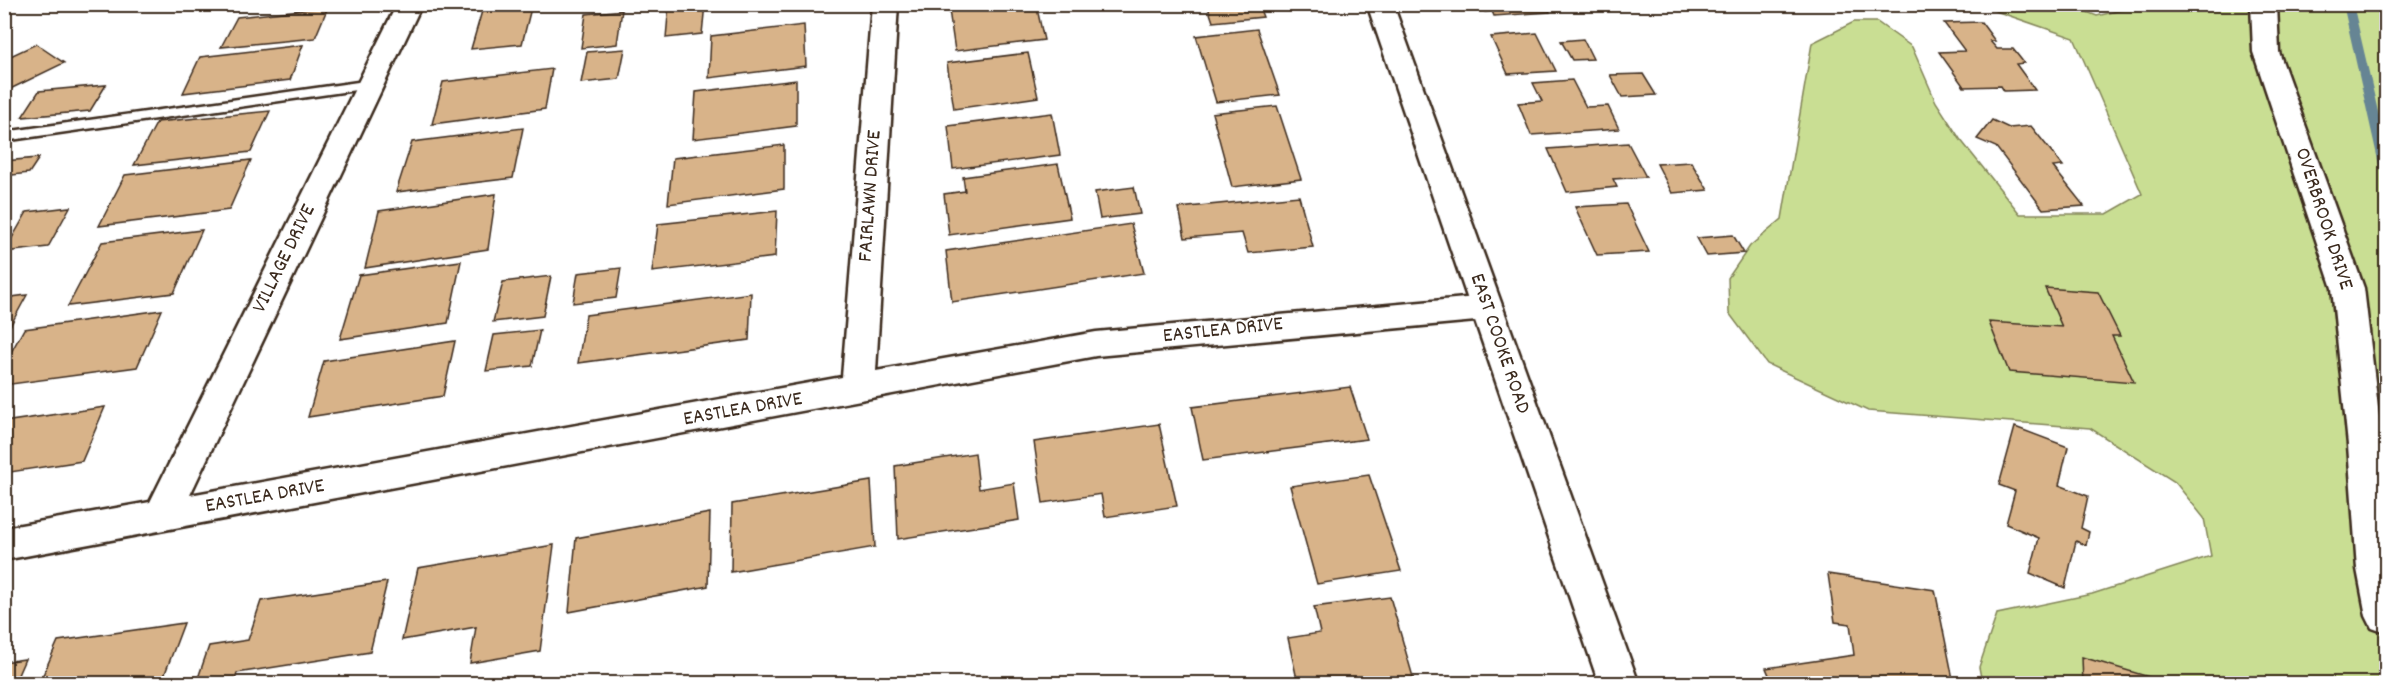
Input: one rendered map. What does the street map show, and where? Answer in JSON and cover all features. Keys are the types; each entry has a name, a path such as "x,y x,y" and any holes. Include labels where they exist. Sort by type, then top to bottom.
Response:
{"street":[{"name":"VILLAGE DRIVE","path":"162,515 228,374 410,4"},
{"name":"FAIRLAWN DRIVE","path":"858,388 885,4"},
{"name":"EAST COOKE ROAD","path":"1380,4 1619,684"},
{"name":"OVERBROOK DRIVE","path":"2264,4 2266,52 2348,288 2366,445 2376,569 2386,616"},
{"name":"EASTLEA DRIVE","path":"4,544 1096,344 1304,323 1487,308"}],"lane":[{"path":"4,137 372,84"}],"green space":[{"path":"2146,4 2386,5 2386,683 1982,683 1979,667 1997,614 2092,594 2211,556 2204,518 2175,482 2090,428 1868,411 1767,364 1729,313 1728,278 1750,246 1782,219 1812,43 1854,22 1877,22 1912,47 1936,102 1960,139 2020,214 2107,214 2142,194 2074,38 1978,5 2069,5 2097,16"}],"building":[{"path":"484,4 532,4 522,44 471,49"},
{"path":"669,4 705,4 702,34 666,38"},
{"path":"757,4 806,4 757,10"},
{"path":"993,4 1036,4 1044,40 955,51 949,10"},
{"path":"1207,4 1258,4 1263,17 1213,22"},
{"path":"1481,4 1546,4 1550,12 1494,16 1492,11 1485,12"},
{"path":"328,7 315,38 221,47 237,17"},
{"path":"622,10 617,44 581,48 586,14"},
{"path":"1981,22 1995,41 1990,41 1997,49 2013,49 2024,63 2016,64 2035,90 2004,91 2001,86 1964,87 1939,52 1965,51 1944,23"},
{"path":"804,25 806,66 709,78 711,36"},
{"path":"1257,29 1280,95 1216,102 1196,36"},
{"path":"1537,33 1556,71 1508,74 1491,37"},
{"path":"1583,39 1593,59 1572,60 1561,41"},
{"path":"36,44 64,63 4,92 4,59"},
{"path":"303,45 290,80 183,93 200,57"},
{"path":"625,49 619,79 581,83 587,52"},
{"path":"1028,53 1038,97 954,109 947,63"},
{"path":"552,69 545,109 432,124 443,82"},
{"path":"1643,74 1656,95 1622,97 1610,75"},
{"path":"796,80 796,126 693,139 696,92"},
{"path":"1572,80 1586,107 1608,106 1619,129 1531,135 1518,103 1542,101 1533,83"},
{"path":"106,85 90,111 22,117 39,91"},
{"path":"1277,106 1301,179 1232,187 1212,113"},
{"path":"270,111 251,152 134,165 157,122"},
{"path":"1052,113 1060,155 953,169 948,126"},
{"path":"1992,120 2009,128 2031,126 2063,166 2053,167 2084,206 2043,209 1996,147 1977,139"},
{"path":"523,128 513,178 396,192 412,142"},
{"path":"1628,143 1646,177 1613,179 1617,187 1567,192 1548,149"},
{"path":"784,145 784,189 668,204 673,158"},
{"path":"39,158 29,173 4,176 4,161"},
{"path":"251,160 229,210 99,226 125,175"},
{"path":"1691,162 1708,190 1672,193 1657,164"},
{"path":"1058,164 1070,218 949,235 944,194 965,191 963,177"},
{"path":"1134,187 1140,214 1100,219 1095,192"},
{"path":"496,194 488,249 365,268 379,211"},
{"path":"1299,196 1313,247 1248,253 1242,233 1185,238 1179,208"},
{"path":"1626,204 1649,252 1597,255 1575,207"},
{"path":"70,207 48,247 4,252 27,212"},
{"path":"777,211 775,257 652,272 658,224"},
{"path":"1131,224 1144,273 952,302 946,251"},
{"path":"202,230 174,293 68,306 102,242"},
{"path":"1733,235 1744,253 1707,256 1697,238"},
{"path":"461,261 448,323 340,339 359,275"},
{"path":"621,268 616,298 573,303 578,273"},
{"path":"551,276 543,316 493,322 503,282"},
{"path":"2045,288 2098,292 2120,336 2112,336 2134,382 2009,372 1989,322 2062,327"},
{"path":"751,293 749,340 578,363 586,315"},
{"path":"27,295 9,328 4,328 4,298"},
{"path":"162,310 137,367 4,385 4,365 24,329"},
{"path":"540,330 532,366 486,371 494,335"},
{"path":"455,341 443,396 308,417 324,361"},
{"path":"1350,387 1367,439 1203,460 1192,407"},
{"path":"105,407 82,461 4,473 4,422"},
{"path":"1159,424 1177,506 1105,517 1101,494 1043,503 1034,442"},
{"path":"2015,427 2068,447 2059,485 2088,496 2081,528 2089,532 2086,545 2076,541 2065,588 2030,573 2039,538 2006,524 2015,491 1999,485"},
{"path":"975,453 979,489 1014,483 1019,520 898,539 895,466"},
{"path":"1369,475 1401,571 1317,584 1290,486"},
{"path":"871,481 875,547 731,572 732,504"},
{"path":"710,513 708,586 569,612 576,538"},
{"path":"554,545 540,651 470,663 476,627 402,640 418,568"},
{"path":"1828,574 1935,590 1954,684 1773,684 1766,668 1854,655 1850,624 1835,622"},
{"path":"387,582 370,652 237,673 234,684 196,684 209,646 248,640 261,601"},
{"path":"1390,597 1415,684 1298,684 1288,638 1320,633 1314,607"},
{"path":"184,623 161,684 39,684 58,641"},
{"path":"2082,657 2156,679 2156,684 2083,684"},
{"path":"25,659 14,684 4,684 4,662"}],"waterway":[{"path":"2348,4 2386,169"}]}
